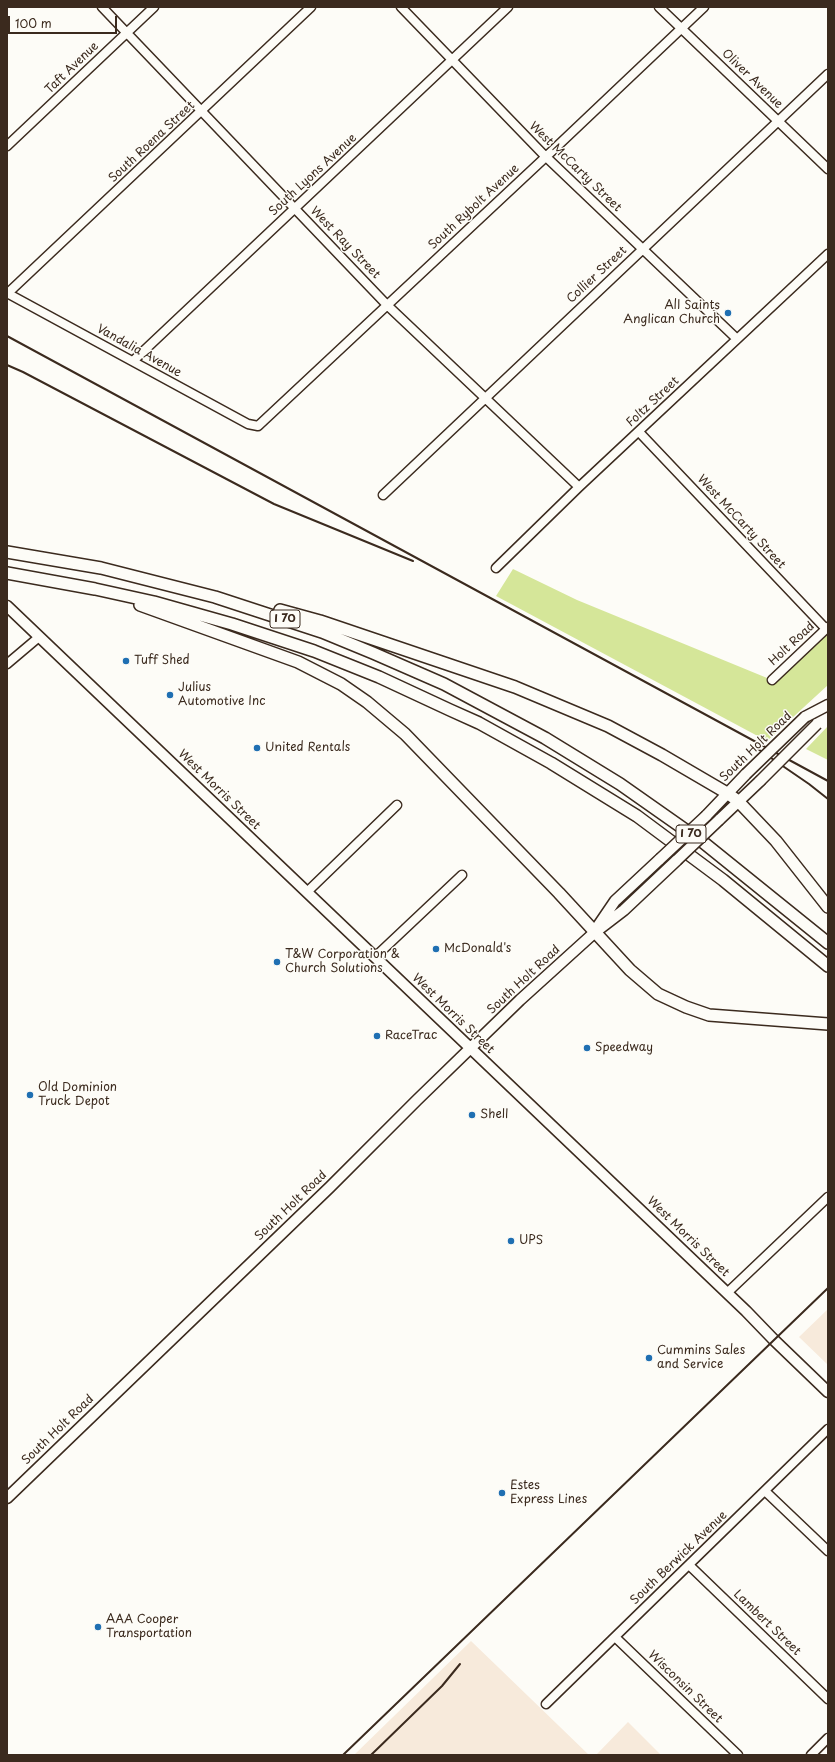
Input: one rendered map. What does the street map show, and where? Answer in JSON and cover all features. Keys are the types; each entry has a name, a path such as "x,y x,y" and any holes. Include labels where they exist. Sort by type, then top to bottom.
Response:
{"highway":[{"name":"I 70","path":"7,552 101,568 215,597 295,622 374,653 468,696 545,738 620,784 688,831 828,943"},
{"name":"I 70","path":"7,573 95,589 204,616 314,651 402,687 479,723 566,772 649,825 723,880 828,966"},
{"path":"95,589 298,662 331,678 358,695 383,714 405,734 640,979 666,998 686,1007 721,1017 828,1024"},
{"path":"215,597 277,609 320,622 527,692 615,730 682,766 738,801 776,841 828,907"}],"main road":[{"name":"West Morris Street","path":"7,606 727,1293 828,1392"},
{"name":"South Holt Road","path":"594,932 615,901 706,816 727,793 805,717 827,706"},
{"name":"South Holt Road","path":"7,1498 326,1191 520,1000 594,932 624,910 760,781 817,724 827,706"}],"street":[{"name":"West Ray Street","path":"102,7 387,305 579,487"},
{"name":"Taft Avenue","path":"7,146 154,7"},
{"name":"South Roena Street","path":"8,293 311,7"},
{"name":"West McCarty Street","path":"400,7 546,157 737,339"},
{"name":"South Lyons Avenue","path":"134,361 508,7"},
{"name":"Oliver Avenue","path":"659,7 828,169"},
{"name":"South Rybolt Avenue","path":"261,424 704,7"},
{"name":"Collier Street","path":"383,495 828,74"},
{"name":"Foltz Street","path":"496,568 579,487 828,254"},
{"name":"Vandalia Avenue","path":"8,293 248,424 255,426 261,424"},
{"name":"West McCarty Street","path":"639,432 827,628"},
{"name":"Holt Road","path":"772,680 827,628"},
{"path":"7,664 39,637"},
{"path":"307,892 397,805"},
{"path":"375,957 462,875"},
{"path":"727,1293 828,1197"},
{"name":"South Berwick Avenue","path":"546,1704 828,1429"},
{"path":"765,1491 828,1551"},
{"name":"Lambert Street","path":"689,1565 828,1699"},
{"name":"Wisconsin Street","path":"616,1637 738,1755"},
{"path":"810,1755 828,1738"}],"shaded area":[{"path":"828,1309 828,1365 799,1337"},
{"path":"471,1641 498,1667 589,1755 354,1755"},
{"path":"628,1722 661,1755 596,1755"}],"green space":[{"path":"513,569 577,600 772,680 828,623 828,685 767,741 496,596"},
{"path":"828,726 828,760 806,749"}],"railway":[{"path":"7,336 828,781"},
{"path":"7,365 274,504 413,561"},
{"path":"755,747 828,799"},
{"path":"343,1755 828,1288"},
{"path":"371,1755 442,1686 460,1664"}],"place":[{"name":"All Saints Anglican Church","path":"728,313"},
{"name":"Tuff Shed","path":"126,661"},
{"name":"Julius Automotive Inc","path":"170,695"},
{"name":"United Rentals","path":"257,748"},
{"name":"McDonald's","path":"436,949"},
{"name":"T&W Corporation & Church Solutions","path":"277,962"},
{"name":"RaceTrac","path":"377,1036"},
{"name":"Speedway","path":"587,1048"},
{"name":"Old Dominion Truck Depot","path":"30,1095"},
{"name":"Shell","path":"472,1115"},
{"name":"UPS","path":"511,1241"},
{"name":"Cummins Sales and Service","path":"649,1358"},
{"name":"Estes Express Lines","path":"502,1493"},
{"name":"AAA Cooper Transportation","path":"98,1627"}]}
